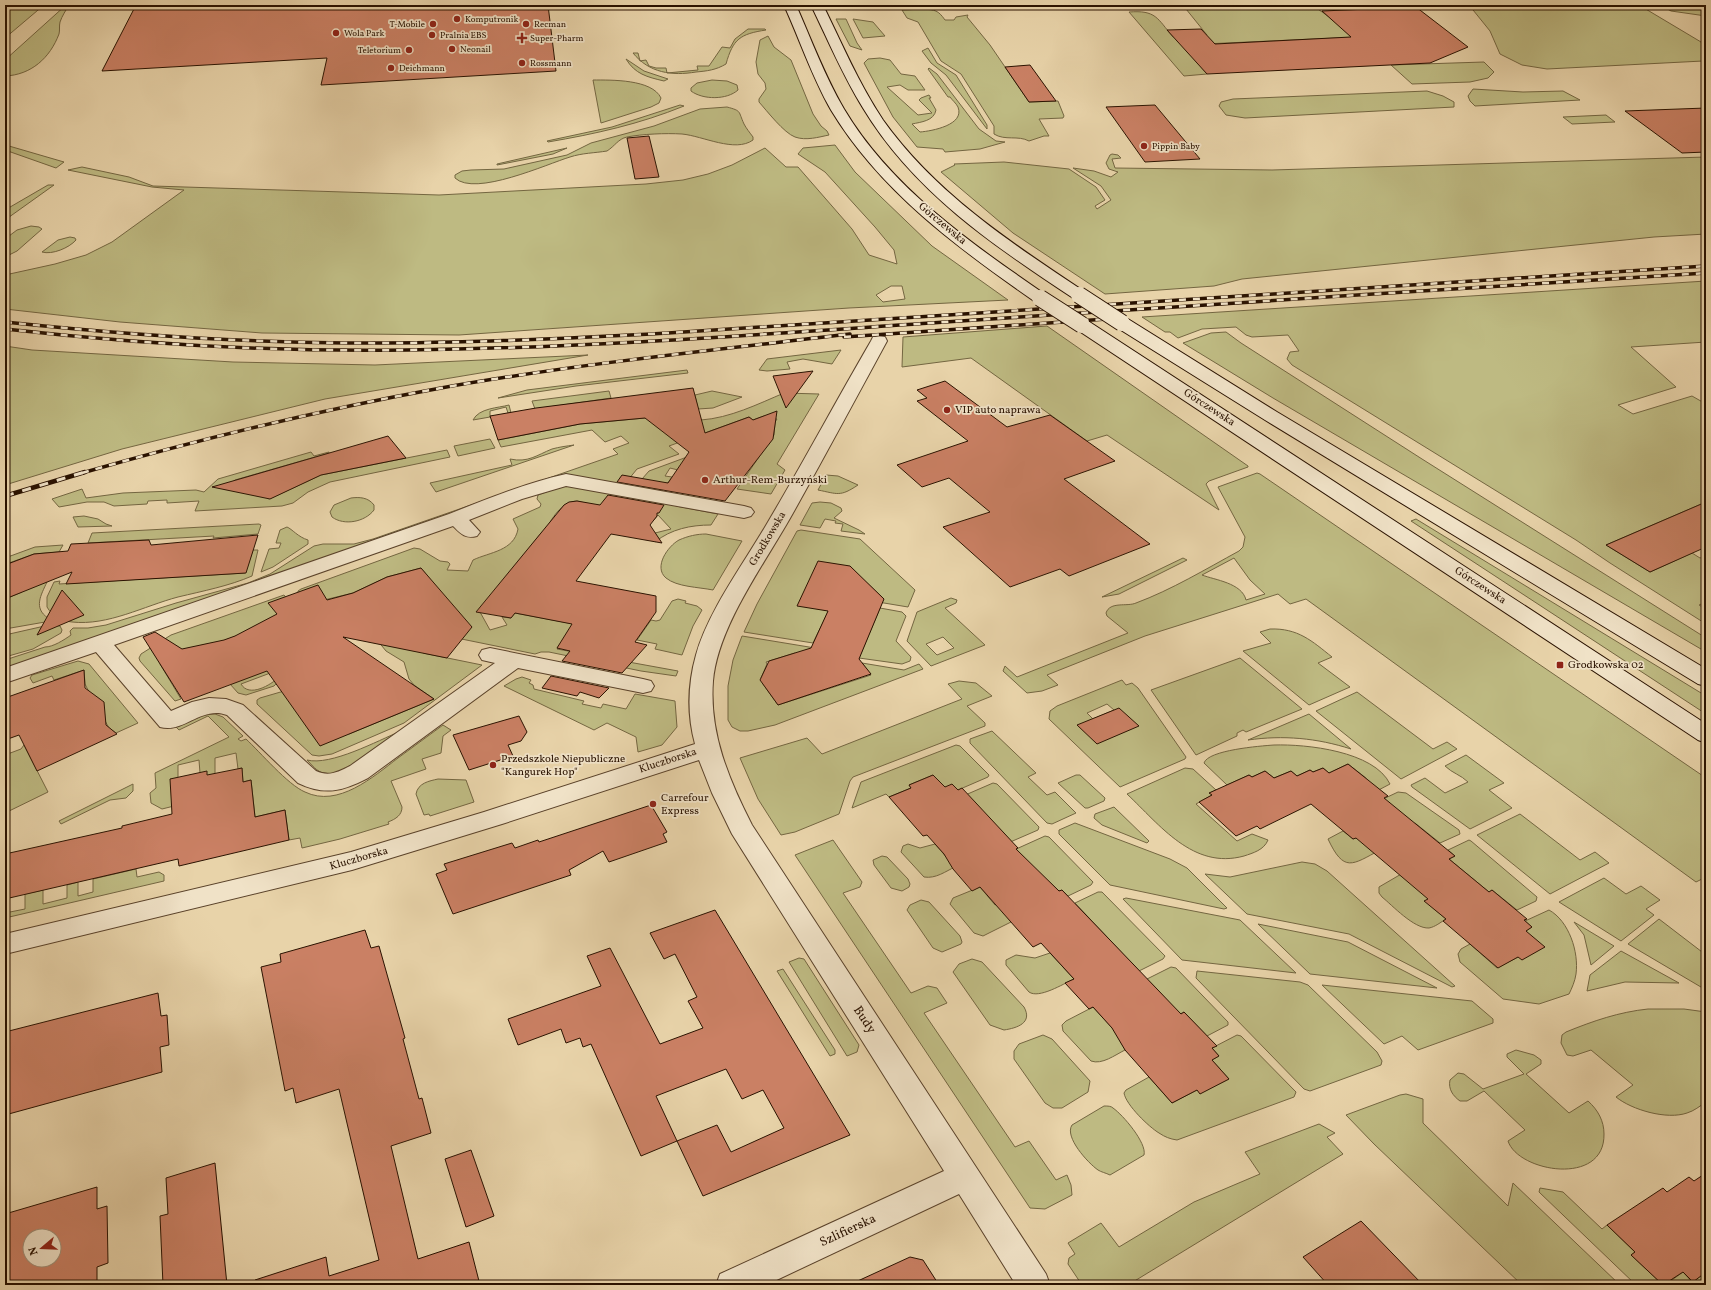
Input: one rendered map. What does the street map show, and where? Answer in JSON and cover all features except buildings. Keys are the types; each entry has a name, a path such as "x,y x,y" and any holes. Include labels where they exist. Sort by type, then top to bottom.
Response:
{"main road":[{"name":"Górczewska","path":"790,5 837,108 858,140 904,192 936,220 979,254 1040,298 1706,735"},
{"name":"Górczewska","path":"817,5 862,97 878,122 908,160 935,187 975,222 1011,250 1079,295 1271,416 1706,678"},
{"name":"Grodkowska","path":"706,749 701,707 702,680 706,659 718,623 794,494 878,341"},
{"path":"5,676 100,643 463,525 509,497 552,483 566,480 744,512"},
{"path":"100,643 160,725 199,708 218,705 228,706 235,710 307,777 316,782 327,784 339,781 359,772 514,660"},
{"path":"490,655 643,686"},
{"name":"Kluczborska","path":"5,944 352,862 706,749"},
{"name":"Budy","path":"706,749 717,779 740,828 1034,1285"},
{"name":"Szlifierska","path":"732,1285 964,1177"}],"shaded area":[{"path":"5,5 44,5 5,38"},
{"path":"66,5 69,5 60,22 59,34 45,58 31,69 14,75 5,76 5,60"},
{"path":"1273,5 1312,5 1358,37 1182,45 1207,74 1184,76 1129,12 1145,12 1151,14 1159,20 1173,37 1207,35 1186,9"},
{"path":"1469,5 1639,5 1701,42 1706,50 1706,58 1703,61 1547,69 1522,65 1500,54 1490,31"},
{"path":"1660,5 1706,5 1706,16 1671,11"},
{"path":"924,9 936,11 945,20 954,20 956,17 968,15 967,17 990,45 1029,102 1058,101 1064,116 1063,118 1039,119 1049,136 1044,136 1029,141 994,134 994,126 961,74 941,61 918,22 907,18 902,10"},
{"path":"836,19 846,19 857,43 862,50 850,46"},
{"path":"853,19 873,22 885,36 863,38"},
{"path":"748,29 766,30 750,33 739,39 735,43 726,64 719,68 708,71 678,74 669,73 698,70 697,66 709,66 722,47 730,48 735,39"},
{"path":"768,36 774,47 791,60 813,114 829,135 808,139 795,137 781,127 759,102 759,99 766,89 765,83 758,74 756,62 760,40"},
{"path":"928,48 937,63 956,75 987,125 987,129 946,75 931,63 922,51"},
{"path":"633,53 638,53 639,60"},
{"path":"880,58 890,60 901,74 915,76 925,90 908,90 900,85 887,87 918,115 932,113 919,100 929,95 931,98 929,98 936,110 933,117 923,122 912,124 920,132 946,126 957,118 959,113 958,107 950,97 948,97 928,69 929,68 937,74 979,129 996,141 1005,142 980,149 945,152 943,149 917,147 893,117 864,63 868,59"},
{"path":"626,59 644,71 668,79 664,81 642,74 633,68"},
{"path":"646,60 649,66 656,68 666,68 667,72 654,69 646,65 641,61"},
{"path":"1484,62 1494,72 1488,78 1470,82 1412,84 1391,65"},
{"path":"593,80 620,81 640,84 649,87 661,98 659,103 651,107 601,123"},
{"path":"712,80 727,81 737,85 738,90 728,96 715,98 702,96 691,91 691,88 697,83"},
{"path":"1473,89 1523,92 1563,91 1580,100 1475,106 1470,101 1468,96"},
{"path":"1427,91 1443,96 1454,102 1454,107 1245,118 1226,115 1219,106 1221,102 1233,99"},
{"path":"680,105 684,106 617,128 583,136 547,141 612,127"},
{"path":"727,107 739,112 745,126 753,137 753,140 746,144 737,145 719,143 682,134 633,136 621,139 607,151 575,156 494,182 478,184 465,183 455,178 455,175 462,171 504,169 567,155 591,143 654,126 700,109"},
{"path":"1606,115 1615,122 1572,124 1563,117"},
{"path":"835,145 855,172 932,246 1008,300 849,308 459,335 262,333 120,322 5,309 5,275 55,264 86,255 112,242 184,190 152,187 68,170 82,167 129,177 153,186 439,195 646,184 683,180 708,174 732,165 765,148 786,167 798,167 852,229 869,255 897,264 894,250 875,227 825,172 798,154 803,148","holes":["891,286 902,286 905,299 883,302 876,295"]},
{"path":"9,146 64,162 56,168 5,150 5,147"},
{"path":"567,148 553,154 497,165 497,164"},
{"path":"1112,154 1118,155 1121,158 1112,159 1115,168 1272,170 1706,157 1706,234 1654,237 1242,279 1214,286 1105,294 1013,233 941,172 955,165 954,164 1004,162 1069,169 1096,187 1105,200 1095,206 1097,209 1111,200 1101,186 1073,168 1094,171 1111,177 1118,172 1109,169 1106,163"},
{"path":"48,185 54,185 5,220 5,210"},
{"path":"31,226 42,229 17,251 5,257 5,239 17,230"},
{"path":"70,237 75,238 76,240 65,248 51,253 42,252 58,240"},
{"path":"1706,281 1706,342 1631,347 1676,387 1618,405 1633,414 1692,396 1706,404 1706,502 1606,545 1650,572 1692,553 1700,558 1706,556 1706,602 1699,605 1706,609 1706,624 1576,540 1292,365 1287,359 1290,352 1299,351 1288,335 1252,337 1246,335 1236,327 1202,329 1178,338 1170,332 1165,332 1142,317"},
{"path":"1047,326 1248,466 1209,481 1206,484 1219,510 1107,435 1087,441 971,358 902,367 903,337"},
{"path":"1226,332 1422,459 1706,638 1706,652 1273,398 1183,343 1211,333"},
{"path":"5,346 32,350 233,362 375,365 588,355 325,399 122,449 5,485"},
{"path":"841,350 832,364 803,359 787,362 790,369 767,371 759,370 767,359"},
{"path":"687,370 688,373 576,386 498,398 527,390"},
{"path":"609,391 611,398 535,409 532,401"},
{"path":"712,391 742,397 713,408 698,409 695,395"},
{"path":"784,393 819,394 777,464 785,470 771,494 737,489 774,435 775,422 777,419 764,416 753,420 749,417 669,446 679,454 637,469 624,485 577,477 5,669 5,660 55,645 71,635 70,631 73,628 88,628 106,625 176,603 248,583 270,574 314,546 323,544 354,544 373,539 618,454 613,449 629,443 621,436 605,442 592,430 501,447 498,440 580,424 699,413 701,420 712,419 744,410"},
{"path":"509,405 511,413 508,413 506,407 490,411 490,417 473,420 484,411"},
{"path":"490,439 495,448 458,456 454,446"},
{"path":"574,445 436,492 430,483 512,465 510,459 527,459 552,449"},
{"path":"447,450 450,457 330,482 308,492 293,503 282,506 195,511 199,501 167,503 167,500 148,501 147,504 114,506 104,502 87,502 59,507 52,499 82,489 86,498 123,493 196,490 204,492 218,479 311,452 314,456 329,452 235,480 224,489 260,493 269,499 321,475"},
{"path":"687,457 678,470 670,468 665,476 672,477 662,491 635,487 649,471"},
{"path":"1257,473 1260,474 1706,778 1706,877 1696,882 1306,599 1290,604 1278,594 1145,636 1047,675 1058,685 1042,691 1027,693 1003,671 1005,666 1017,677 1128,633 1107,616 1106,613 1108,609 1119,605 1132,604 1149,598 1188,579 1239,551 1243,547 1245,537 1218,487","holes":["1234,558 1250,580 1265,594 1246,600 1243,594 1234,586 1202,575"]},
{"path":"826,475 838,476 858,485 839,494 818,490"},
{"path":"565,485 671,502 676,506 718,514 711,525 696,526 674,531 655,542 657,540 655,533 671,529 658,515 654,520 577,501 566,504 557,512 545,532 542,532 480,612 490,630 507,625 502,617 511,618 515,613 590,627 559,645 557,649 678,671 676,676 641,671 549,652 535,654 437,634 423,653 482,665 404,723 332,754 319,756 312,755 257,704 257,700 260,698 284,691 349,734 434,699 414,685 409,679 404,662 386,651 373,635 439,590 421,568 387,577 353,593 324,600 298,593 298,591 414,548 420,549 440,561 448,562 450,564 447,570 468,571 473,560 500,550 512,542 518,529 513,519 540,507 541,504 537,499 538,495"},
{"path":"351,498 369,500 374,505 374,510 360,520 348,522 337,520 332,517 330,512 334,505"},
{"path":"812,503 831,503 841,508 842,511 834,518 865,534 841,531 843,524 825,519 820,528 800,525"},
{"path":"84,516 98,519 112,526 78,527 73,517"},
{"path":"1416,519 1706,696 1706,714 1411,521"},
{"path":"261,525 258,534 213,538 214,536 88,543 92,533"},
{"path":"287,527 308,540 308,544 273,567 261,572 269,549 279,548 281,543 276,543 280,530"},
{"path":"801,530 860,539 915,590 908,607 878,602 884,599 850,567 813,643 744,632 757,604 797,531"},
{"path":"706,534 742,541 713,590 682,585 666,578 662,573 661,568 664,557 670,547 679,540 689,536"},
{"path":"63,545 59,552 34,554 9,563 5,560 5,558 35,547"},
{"path":"253,550 258,550 252,576 243,580 178,597 112,618 99,621 72,622 54,615 47,607 47,597 54,582 60,581 59,584 245,573"},
{"path":"1183,558 1187,560 1119,594 1102,597"},
{"path":"47,582 40,601 41,610 48,618 45,622 5,629 5,599 22,592 27,587"},
{"path":"284,595 299,613 160,664 181,699 175,701 140,661 139,658 141,654 171,635"},
{"path":"951,598 957,600 956,603 945,608 985,645 931,666 907,641 917,612","holes":["943,637 954,648 937,655 926,644"]},
{"path":"678,599 686,601 685,603 697,606 702,610 693,626 682,655 655,649 657,644 637,640 651,620 660,620 672,601"},
{"path":"880,608 902,612 906,616 896,641 911,657 910,661 902,664 859,658"},
{"path":"49,625 60,626 62,630 61,633 33,649 5,657 5,635"},
{"path":"1270,629 1280,629 1297,633 1318,646 1332,657 1318,663 1350,687 1309,705 1243,651 1271,643 1260,632"},
{"path":"742,636 815,648 798,656 795,653 766,662 767,664 761,678 765,679 763,684 778,705 871,675 862,663 904,670 919,664 923,669 775,725 748,731 740,731 732,727 728,720 728,686 733,660"},
{"path":"302,657 274,686 246,695 238,693 230,684","holes":["273,672 279,677 260,689 249,690 241,684"]},
{"path":"1240,658 1302,709 1246,732 1243,730 1237,733 1237,736 1196,755 1151,690"},
{"path":"78,661 89,664 138,723 116,733 109,728 85,684 84,670 54,680 52,676 33,683 30,678 32,675"},
{"path":"522,677 531,680 529,683 533,685 534,689 584,701 582,704 601,708 603,704 626,709 635,694 675,701 677,727 662,745 638,752 636,737 607,723 594,730 504,686"},
{"path":"1122,680 1126,685 1132,683 1138,688 1186,757 1185,759 1120,787 1049,719 1050,711 1057,706","holes":["1107,704 1114,710 1093,719 1087,713"]},
{"path":"959,681 976,683 992,696 967,706 985,723 985,726 853,777 850,781 839,814 795,832 781,835 758,799 740,758 807,738 822,754 962,699 948,684"},
{"path":"1357,692 1433,749 1447,742 1457,749 1401,779 1316,711"},
{"path":"215,714 223,717 243,736 238,739 241,741 246,739 291,783 305,792 317,796 330,796 354,788 378,774 443,725 451,730 443,736 441,753 422,759 426,769 391,781 402,810 396,818 388,822 389,824 340,839 302,848 300,838 289,840 285,810 255,817 251,780 243,782 242,768 238,769 236,753 215,758 215,774 207,776 200,773 199,760 178,765 178,778 174,806 162,809 151,803 150,793 156,788 155,773 229,737 208,716 179,730 176,727 204,715"},
{"path":"1309,714 1351,749 1325,742 1300,738 1261,738 1248,740"},
{"path":"401,731 375,752 354,766 343,771 324,773 315,768 307,760 317,761 354,752"},
{"path":"992,731 1036,773 1028,777 1047,795 1055,792 1076,813 1052,824 1047,823 970,743 970,739"},
{"path":"24,745 48,792 5,813 5,755 21,749"},
{"path":"956,745 960,746 989,775 988,777 958,790 945,787 933,775 909,785 911,788 889,797 886,794 852,808 861,782"},
{"path":"1274,745 1321,748 1355,757 1370,764 1382,773 1390,784 1371,794 1366,778 1348,764 1329,773 1323,768 1313,772 1310,770 1297,776 1291,771 1274,778 1265,771 1252,777 1249,775 1227,785 1204,763 1215,755 1224,752"},
{"path":"1466,755 1504,783 1489,790 1512,808 1470,829 1411,785 1425,778 1445,793 1468,782 1445,766"},
{"path":"1185,768 1193,769 1216,790 1210,793 1212,795 1196,804 1237,841 1252,834 1268,840 1264,846 1251,854 1226,859 1209,857 1193,851 1165,831 1127,794"},
{"path":"1076,775 1080,775 1105,798 1104,801 1085,808 1058,783"},
{"path":"438,779 466,780 474,802 430,816 429,814 424,815 416,794 417,790 424,783"},
{"path":"993,783 997,784 1039,827 1038,830 1008,843 963,796"},
{"path":"133,784 133,791 126,798 110,800 61,824 59,821"},
{"path":"1398,792 1406,793 1459,830 1460,834 1440,843 1415,823 1412,825 1379,801"},
{"path":"1114,807 1149,841 1147,843 1102,825 1094,818 1095,814"},
{"path":"1520,814 1580,860 1595,852 1609,863 1550,894 1477,835"},
{"path":"1075,823 1170,859 1187,868 1227,908 1224,909 1110,885 1059,834 1059,830"},
{"path":"1343,831 1353,839 1362,835 1380,850 1355,862 1350,863 1344,861 1339,857 1328,839"},
{"path":"1045,836 1049,837 1093,882 1091,885 1068,896 1062,890 1059,891 1014,850"},
{"path":"833,840 862,882 860,887 843,893 911,993 928,986 937,988 947,1003 924,1013 1015,1147 1029,1141 1056,1180 1067,1175 1071,1185 1072,1195 1045,1209 1030,1208 795,855"},
{"path":"1469,840 1537,897 1536,901 1517,910 1492,890 1489,892 1449,859 1455,856 1448,850"},
{"path":"908,844 920,848 935,844 955,867 937,876 924,877 901,852 903,846"},
{"path":"882,856 887,857 908,879 910,884 909,887 902,891 891,888 874,865 873,860"},
{"path":"1302,862 1315,864 1327,871 1455,986 1452,987 1349,934 1247,914 1205,874 1230,877"},
{"path":"136,869 137,877 159,872 164,875 164,881 5,918 5,913 25,909 25,894 43,890 43,904 67,898 67,885 78,882 78,896 93,892 93,879"},
{"path":"1403,873 1431,897 1425,901 1446,919 1436,926 1429,928 1417,925 1397,911 1382,897 1379,893 1379,887"},
{"path":"1604,878 1626,894 1641,886 1660,900 1646,909 1654,915 1621,941 1559,902"},
{"path":"980,887 995,905 999,903 1015,920 983,936 974,933 950,904 953,898"},
{"path":"1098,892 1102,892 1165,956 1163,959 1139,971 1075,903"},
{"path":"1126,898 1240,920 1296,973 1182,960 1123,899"},
{"path":"921,900 929,902 960,936 962,942 961,944 942,952 933,948 907,910 910,905"},
{"path":"1549,910 1556,915 1567,929 1574,947 1577,965 1576,974 1569,994 1539,1004 1503,999 1460,962 1458,954 1461,949 1470,944 1497,968 1518,957 1526,931 1532,927 1525,921"},
{"path":"1659,919 1706,955 1706,990 1628,944"},
{"path":"1574,922 1614,946 1591,965 1584,935"},
{"path":"1258,924 1348,942 1437,988 1310,974"},
{"path":"1621,951 1679,983 1625,982 1587,991 1590,975"},
{"path":"1050,953 1074,979 1039,994 1029,992 1006,965 1006,960 1016,955 1035,958"},
{"path":"799,958 804,959 859,1045 857,1052 847,1056 789,962"},
{"path":"972,959 982,962 1024,1007 1026,1017 1022,1024 1014,1028 1004,1030 990,1025 953,972 959,964"},
{"path":"1171,967 1176,968 1228,1022 1228,1025 1207,1036 1184,1012 1180,1014 1147,979"},
{"path":"783,969 835,1050 835,1054 830,1056 777,971"},
{"path":"1197,971 1300,982 1308,985 1377,1052 1382,1061 1381,1065 1310,1091 1304,1089 1196,978"},
{"path":"1322,985 1472,1001 1493,1019 1493,1023 1418,1050 1402,1036 1384,1044"},
{"path":"1093,1007 1129,1046 1113,1057 1100,1062 1091,1061 1063,1031 1062,1025 1066,1021"},
{"path":"1648,1009 1684,1009 1706,1012 1706,1102 1690,1112 1679,1115 1660,1114 1640,1110 1623,1102 1616,1097 1633,1085 1591,1050 1573,1056 1567,1055 1561,1043 1562,1035 1576,1028 1616,1015"},
{"path":"1043,1035 1052,1039 1090,1081 1088,1092 1062,1108 1053,1108 1045,1103 1014,1059 1014,1051 1019,1044"},
{"path":"1237,1035 1241,1036 1296,1092 1294,1097 1177,1140 1165,1137 1144,1121 1126,1098 1124,1093 1126,1090 1149,1077 1172,1103 1197,1090 1200,1093 1229,1079 1212,1060 1219,1056 1212,1048"},
{"path":"1516,1050 1534,1055 1541,1060 1541,1064 1526,1074 1569,1113 1588,1101 1595,1108 1602,1120 1604,1134 1601,1151 1591,1162 1577,1168 1560,1169 1543,1166 1527,1160 1515,1152 1508,1141 1525,1130 1484,1091 1467,1101 1460,1101 1453,1095 1450,1089 1450,1080 1458,1073 1464,1074 1483,1089 1524,1074 1507,1057 1507,1054"},
{"path":"1406,1094 1423,1099 1423,1123 1508,1206 1513,1183 1620,1285 1522,1285 1374,1144 1346,1115"},
{"path":"1104,1106 1112,1107 1122,1117 1138,1137 1144,1150 1144,1155 1110,1175 1098,1170 1083,1156 1074,1143 1070,1130 1072,1125"},
{"path":"1319,1124 1335,1133 1327,1137 1343,1154 1128,1285 1082,1285 1068,1264 1069,1258 1075,1254 1068,1243 1101,1223 1119,1247 1194,1202 1260,1174 1245,1152"},
{"path":"1540,1188 1563,1192 1602,1229 1607,1225 1635,1252 1631,1255 1663,1285 1636,1285 1539,1192"},
{"path":"1683,1272 1692,1282 1701,1276 1706,1280 1706,1285 1665,1285"}],"railway":[{"path":"5,322 132,334 260,341 385,343 506,341 668,333 1706,266"},
{"path":"5,329 105,339 205,346 306,350 474,349 676,340 1706,273"},
{"path":"844,337 1121,318"},
{"path":"82,473 171,448 260,426 441,388 492,379 594,365 850,334"},
{"path":"5,496 85,472"}],"place":[{"name":"Komputronik","path":"457,19"},
{"name":"T-Mobile","path":"433,24"},
{"name":"Recman","path":"526,24"},
{"name":"Wola Park","path":"336,33"},
{"name":"Pralnia EBS","path":"432,35"},
{"name":"Super-Pharm","path":"522,38"},
{"name":"Neonail","path":"452,49"},
{"name":"Teletorium","path":"409,50"},
{"name":"Rossmann","path":"522,63"},
{"name":"Deichmann","path":"391,68"},
{"name":"Pippin Baby","path":"1144,146"},
{"name":"VIP auto naprawa","path":"947,410"},
{"name":"Arthur-Rem-Burzyński","path":"705,480"},
{"name":"Grodkowska 02","path":"1560,665"},
{"name":"Przedszkole Niepubliczne \"Kangurek Hop\"","path":"493,765"},
{"name":"Carrefour Express","path":"653,804"}]}
